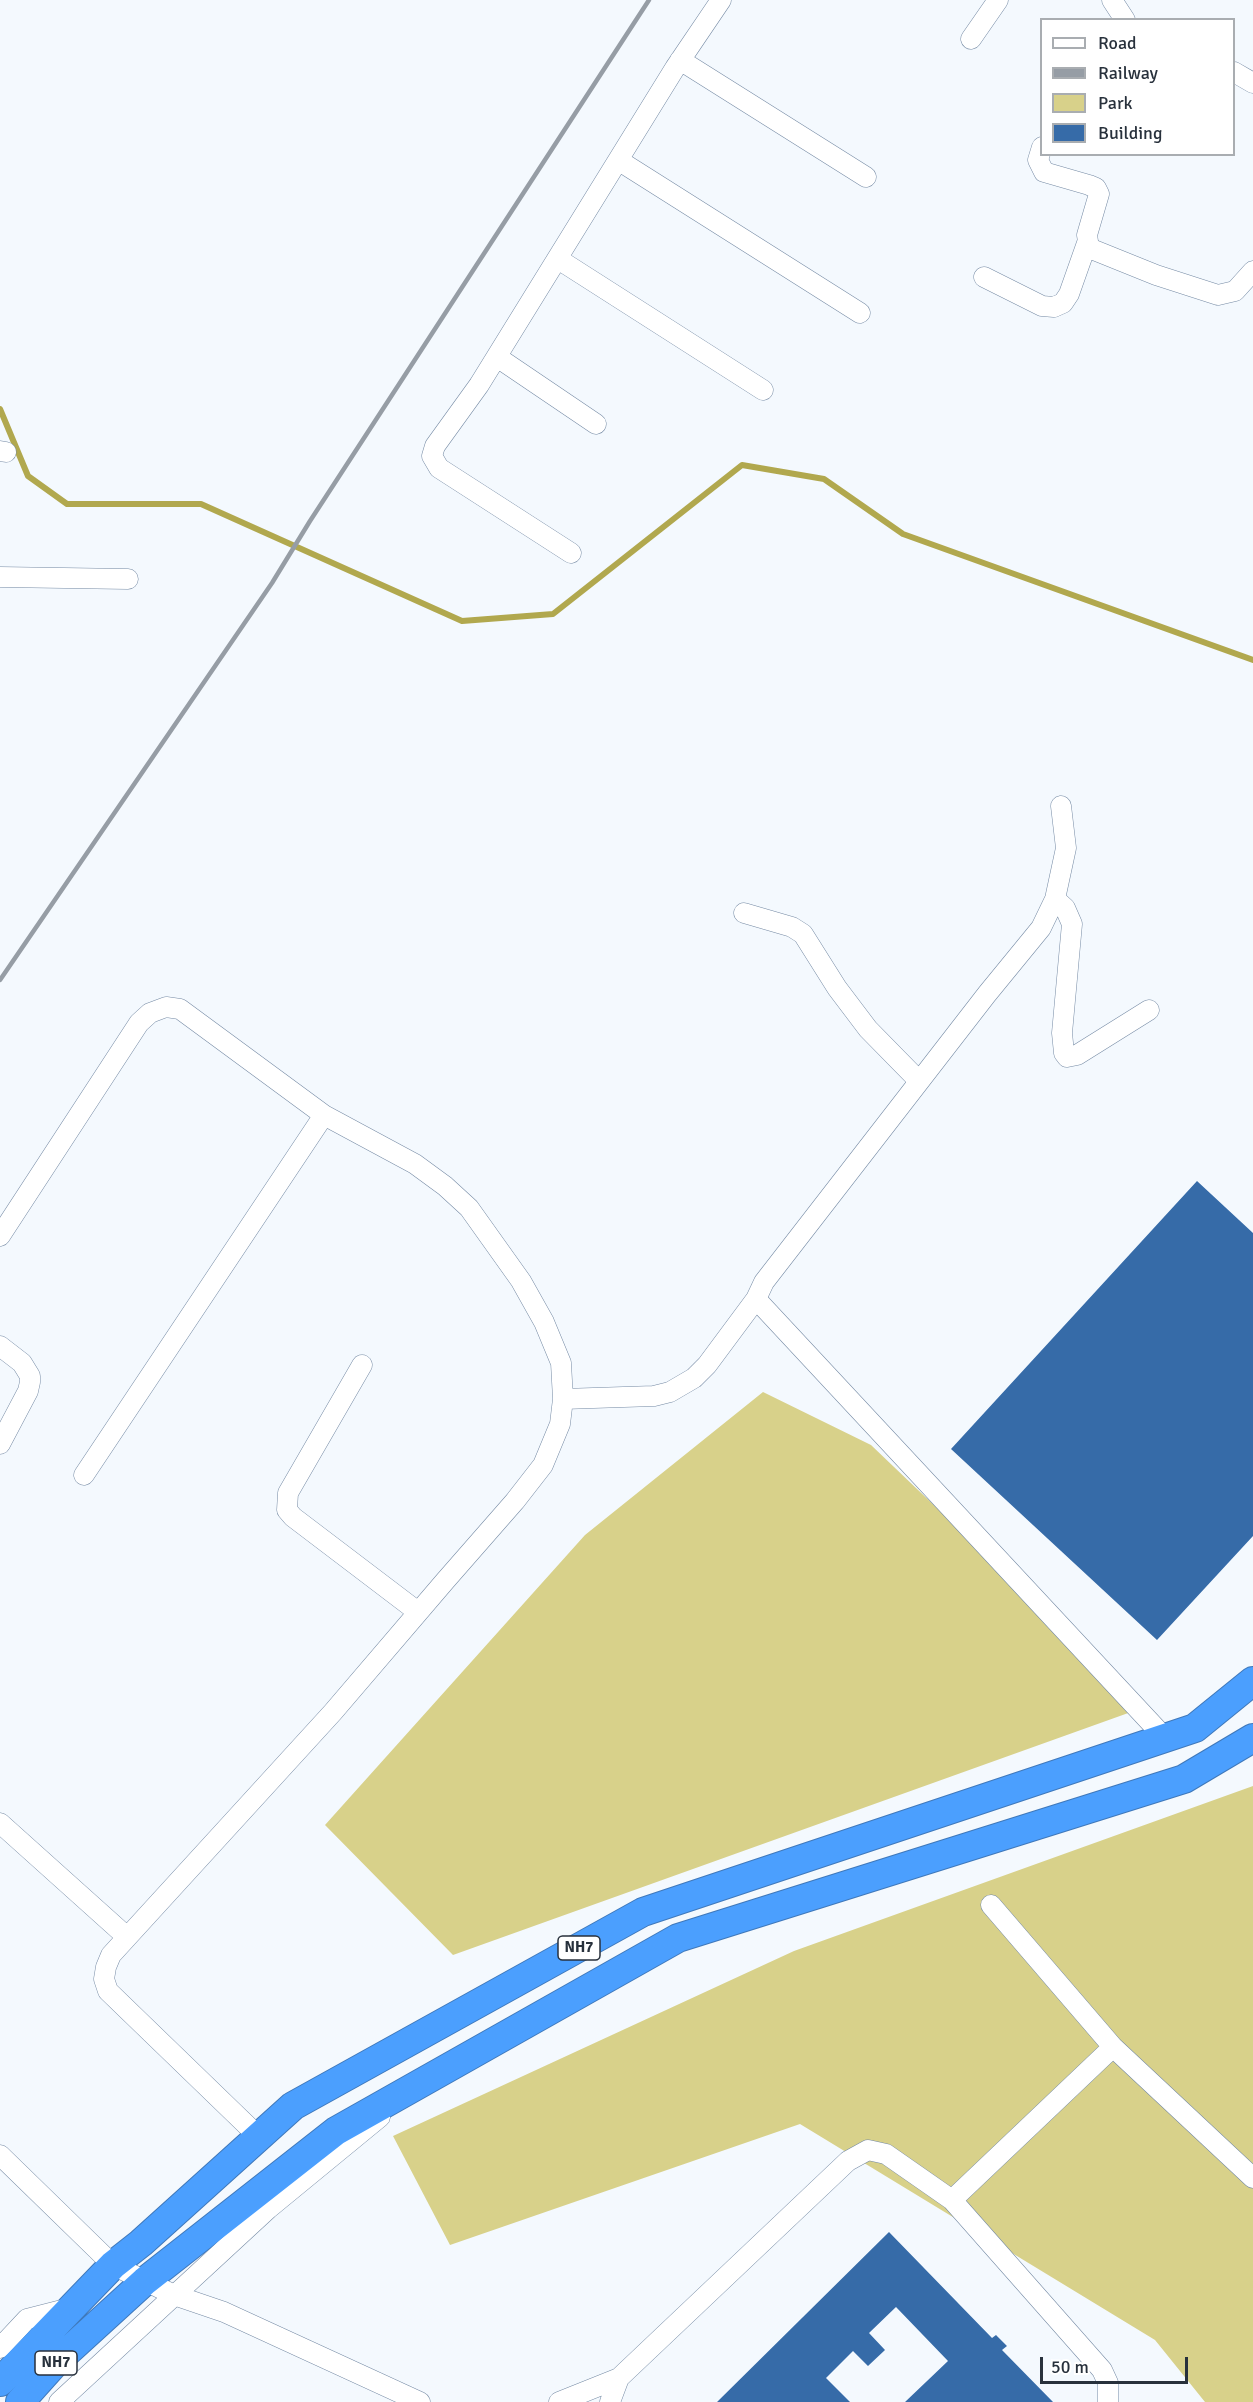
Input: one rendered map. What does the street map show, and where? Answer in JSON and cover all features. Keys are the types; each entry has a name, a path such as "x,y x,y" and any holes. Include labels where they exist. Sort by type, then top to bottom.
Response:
{"highway":[{"name":"NH7","path":"0,2382 113,2265 141,2243 293,2106 643,1912 1195,1728 1253,1681"},
{"name":"NH7","path":"20,2402 56,2363 145,2281 336,2131 678,1938 1184,1779 1253,1738"}],"street":[{"path":"571,553 439,468 432,456 435,446 496,357 680,60 721,0"},
{"path":"971,39 998,0"},
{"path":"1105,18 1113,1"},
{"path":"1113,1 1124,18"},
{"path":"680,60 866,177"},
{"path":"1235,73 1253,82"},
{"path":"984,277 1042,306 1054,307 1063,303 1069,294 1087,243 1087,235 1099,194 1096,188 1089,185 1044,172 1038,160 1040,151"},
{"path":"618,160 860,313"},
{"path":"1087,243 1089,248 1156,275 1218,295 1235,291 1253,271"},
{"path":"558,259 763,390"},
{"path":"496,357 596,424"},
{"path":"0,577 128,579"},
{"path":"563,1399 654,1396 681,1387 707,1365 756,1299 764,1282 987,994 1041,928 1055,899 1066,848 1061,806"},
{"path":"1055,899 1065,908 1072,924 1062,1033 1064,1053 1067,1057 1077,1055 1149,1010"},
{"path":"744,913 792,927 803,934 837,988 868,1029 919,1081"},
{"path":"0,1236 139,1023 150,1013 166,1006 180,1009 324,1115 414,1164 445,1186 469,1208 521,1281 544,1322 561,1363 563,1399 560,1424 543,1466 333,1712 111,1955 106,1967 104,1979 108,1991 260,2137"},
{"path":"84,1475 324,1115"},
{"path":"756,1299 1165,1738"},
{"path":"0,1346 22,1363 30,1376 28,1391 0,1444"},
{"path":"362,1365 288,1493 287,1510 293,1517 418,1611"},
{"path":"0,1823 127,1937"},
{"path":"991,1905 1113,2047 1253,2178"},
{"path":"952,2199 1113,2047"},
{"path":"59,2402 268,2209 443,2070"},
{"path":"560,2402 619,2378 858,2154 868,2150 886,2154 952,2199 1102,2370 1108,2383 1108,2402"},
{"path":"0,2155 113,2265 174,2295 224,2312 420,2402"},
{"path":"0,2348 27,2319 70,2308"},
{"path":"610,2402 619,2378"}],"green space":[{"path":"763,1392 871,1445 1145,1707 453,1955 325,1825 585,1535"},
{"path":"1253,1786 1253,2402 1205,2402 1155,2340 800,2124 450,2245 393,2136 794,1951"}],"building":[{"path":"1197,1181 1253,1233 1253,1536 1157,1640 951,1449"},
{"path":"889,2232 992,2338 996,2335 1007,2346 1002,2350 1053,2402 905,2402 948,2361 896,2307 869,2333 885,2350 868,2366 853,2351 826,2378 850,2402 717,2402"}],"waterway":[{"path":"0,409 28,476 67,504 201,504 462,621 553,614 742,465 824,479 903,534 1253,660"}],"railway":[{"path":"0,980 272,583 649,0"}]}
